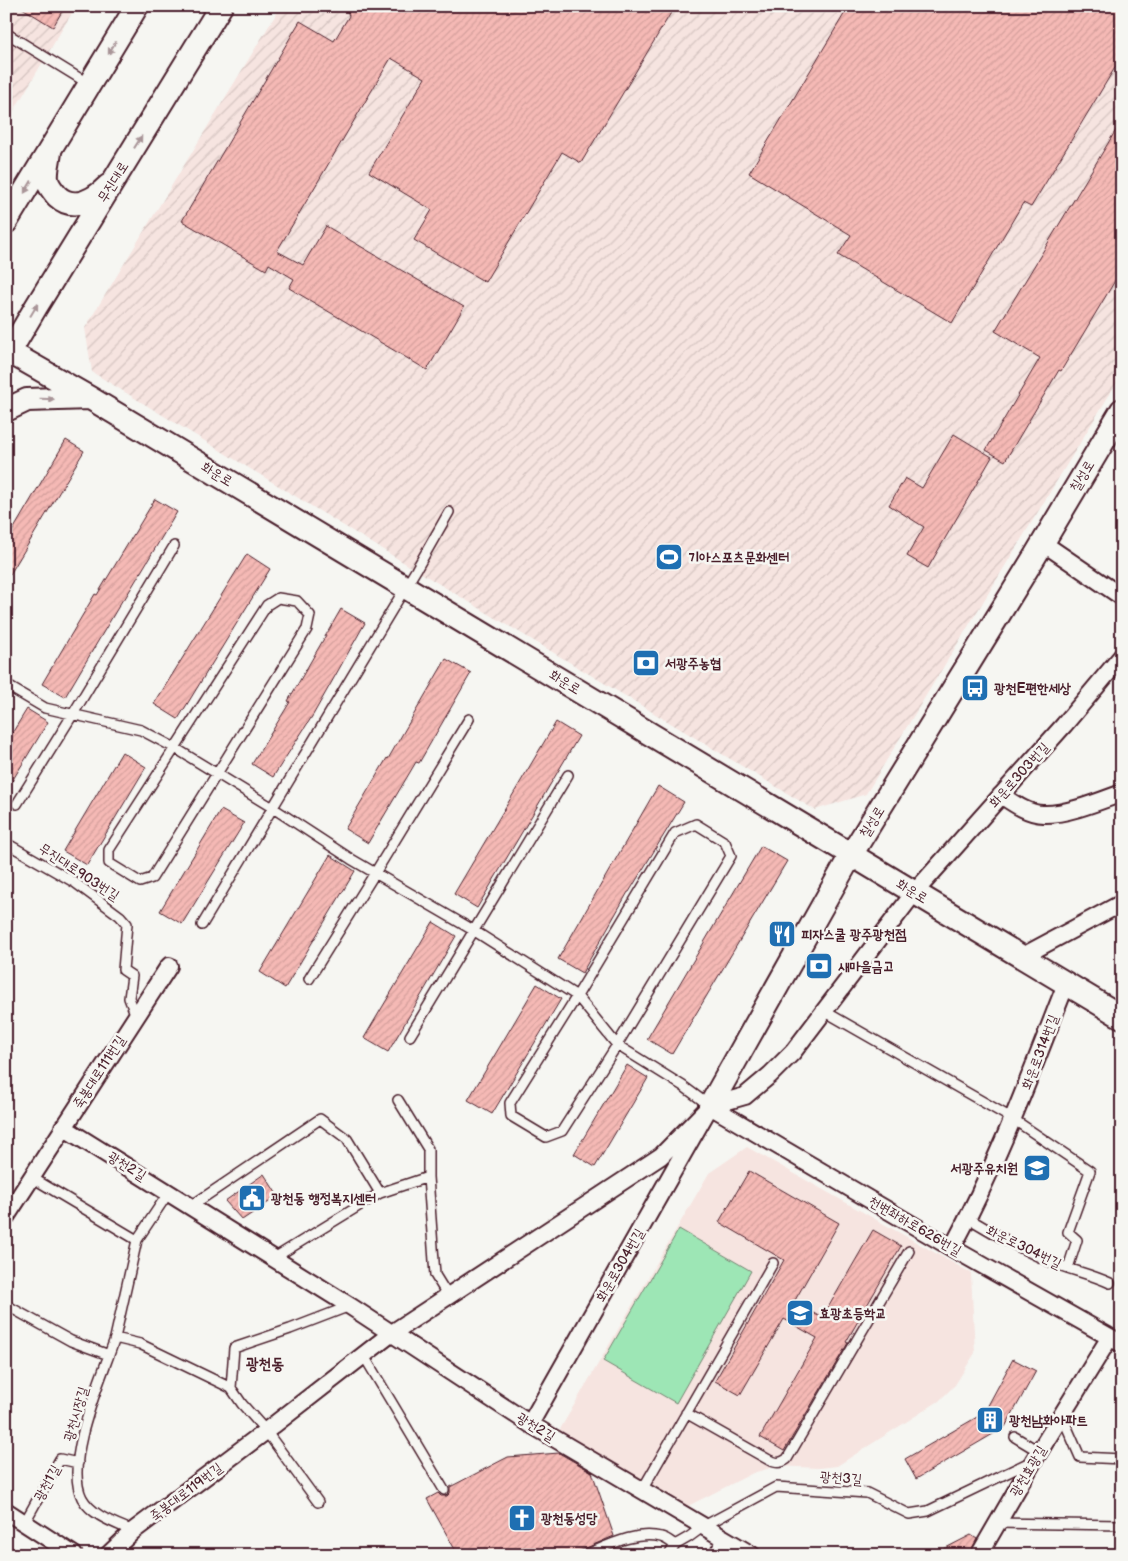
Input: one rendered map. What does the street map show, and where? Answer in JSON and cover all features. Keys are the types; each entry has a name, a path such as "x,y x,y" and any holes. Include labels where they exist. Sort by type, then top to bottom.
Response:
{"street":[{"path":"6,222 137,6"},
{"name":"무진대로","path":"7,354 221,6"},
{"path":"51,149 47,168 47,180 52,190 61,199 71,204 93,198 114,180"},
{"name":"화운로","path":"7,354 90,398 1122,1017"},
{"path":"6,410 27,400 90,398"},
{"name":"칠성로","path":"710,1106 851,855 1043,543 1122,410"},
{"path":"1043,543 1122,597"},
{"name":"화운로303번길","path":"914,893 1064,725 1122,656"},
{"path":"1001,795 1020,808 1042,815 1069,810 1122,793"},
{"path":"392,1333 661,1156 710,1106 745,1096 793,1052 914,893"},
{"path":"1021,957 1122,903"},
{"name":"죽봉대로111번길","path":"6,1217 169,966"},
{"name":"화운로314번길","path":"952,1248 968,1218 1013,1119 1066,984"},
{"name":"천변좌하로626번길","path":"710,1106 952,1248 1116,1340"},
{"name":"화운로304번길","path":"530,1424 710,1106"},
{"name":"광천2길","path":"64,1127 350,1306 530,1424 752,1555"},
{"name":"죽봉대로119번길","path":"108,1555 133,1531 392,1333"},
{"name":"광천효광길","path":"980,1555 1062,1416 1116,1340"},
{"path":"6,1511 74,1555"},
{"path":"717,1555 726,1540"}],"lane":[{"path":"6,33 90,84"},
{"path":"202,925 406,587 449,512"},
{"path":"17,804 174,546"},
{"path":"278,598 297,601 310,615 307,629 152,878 140,882 109,863 109,850 175,748 266,605 278,598"},
{"path":"6,685 45,708 141,730 175,748 375,873 473,930 577,996 617,1045 684,1086 710,1106"},
{"path":"308,979 375,873 468,718"},
{"path":"410,1036 568,775"},
{"path":"696,824 725,842 731,856 617,1045 562,1131 546,1137 511,1116 510,1103 577,996 674,833 696,824"},
{"name":"무진대로903번길","path":"6,843 74,882 120,916 127,924 123,970 132,976 129,998 136,1016"},
{"path":"824,1012 1013,1119 1090,1171 1068,1232 1076,1240 1068,1268"},
{"path":"398,1100 428,1149 428,1177 435,1275 448,1296"},
{"path":"191,1206 320,1119 346,1139 380,1193"},
{"path":"31,1177 138,1240"},
{"path":"274,1258 380,1193 428,1177"},
{"name":"광천시장길","path":"133,1531 104,1518 88,1506 82,1497 77,1480 78,1463 92,1402 115,1338 138,1240 169,1192"},
{"name":"화운로304번길","path":"968,1218 1017,1246 1053,1263 1110,1283"},
{"path":"686,1413 769,1460 776,1463 787,1460 909,1251"},
{"path":"642,1490 773,1263"},
{"path":"6,1305 71,1341 109,1355"},
{"path":"231,1388 234,1348 350,1306"},
{"path":"115,1338 140,1344 231,1388 242,1404 266,1431 318,1502"},
{"path":"364,1356 444,1490"},
{"path":"1062,1416 1080,1457 1122,1459"},
{"path":"1015,1437 1037,1456"},
{"name":"광천3길","path":"669,1555 675,1545 704,1526 776,1487 867,1493 909,1514 928,1511 1037,1456"},
{"name":"광천1길","path":"25,1522 60,1459 78,1463"},
{"path":"998,1522 1122,1525"},
{"path":"585,1555 614,1543 638,1536 663,1537 675,1545"}],"shaded area":[{"path":"6,6 76,6 6,124"},
{"path":"281,6 1122,6 1122,374 866,794 815,810 92,372 85,328"},
{"name":"효광초등학교","path":"747,1147 971,1273 975,1353 955,1385 939,1401 837,1466 819,1468 777,1466 753,1473 688,1506 559,1431 709,1173"}],"green space":[{"path":"679,1229 751,1271 676,1403 603,1361"}],"building":[{"path":"19,6 65,6 53,27"},
{"path":"346,6 675,6 581,163 562,152 485,282 414,240 432,210 369,172 425,78 391,58 277,251 303,265 326,226 464,307 427,370 289,288 294,279 269,264 266,270 182,221 300,21 334,41 349,16"},
{"path":"849,6 1122,6 1122,56 1031,207 1023,203 952,323 838,255 851,235 749,173"},
{"path":"1122,120 1122,269 1005,461 986,450 1040,358 995,331"},
{"path":"954,434 992,457 928,568 907,556 924,527 889,505 905,478 922,488"},
{"path":"66,440 84,451 6,581 6,542"},
{"path":"155,499 177,512 65,697 42,684 95,594 97,595"},
{"path":"247,554 270,569 178,719 154,704"},
{"path":"341,609 365,623 313,715 273,777 252,764 290,702 288,701"},
{"path":"446,659 471,673 419,763 416,762 368,843 345,829"},
{"path":"27,709 48,722 6,791 6,743"},
{"path":"556,722 579,736 477,908 454,894"},
{"path":"122,752 146,767 87,865 63,851"},
{"path":"658,786 684,802 628,892 582,973 558,959"},
{"path":"221,810 244,823 182,924 160,911"},
{"path":"761,846 787,861 672,1054 647,1039"},
{"path":"330,855 355,871 285,988 260,972"},
{"path":"433,922 456,936 388,1052 364,1038"},
{"path":"537,984 561,999 492,1114 468,1100"},
{"path":"627,1065 648,1078 595,1167 574,1154"},
{"path":"749,1171 839,1223 794,1302 822,1318 873,1230 901,1246 846,1342 848,1343 784,1451 760,1437 817,1338 784,1319 740,1395 715,1381 784,1260 719,1222"},
{"name":"광천동 행정복지센터","path":"264,1174 278,1196 242,1220 225,1201"},
{"name":"광천남화아파트","path":"1013,1359 1036,1371 1005,1427 916,1479 905,1459 984,1413"},
{"name":"광천동성당","path":"559,1453 592,1472 614,1536 570,1555 458,1555 427,1499 438,1493 441,1496 447,1496 450,1493 450,1487 508,1457"},
{"path":"971,1535 977,1539 969,1555 932,1555"}],"place":[{"name":"기아스포츠문화센터","path":"669,557"},
{"name":"서광주농협","path":"646,663"},
{"name":"광천E편한세상","path":"975,688"},
{"name":"피자스쿨 광주광천점","path":"782,934"},
{"name":"새마을금고","path":"819,966"},
{"name":"서광주유치원","path":"1037,1168"},
{"name":"광천동 행정복지센터","path":"252,1198"},
{"name":"효광초등학교","path":"800,1313"},
{"name":"광천남화아파트","path":"990,1420"},
{"name":"광천동성당","path":"522,1518"}],"district":[{"name":"광천동","path":"265,1364"}]}
